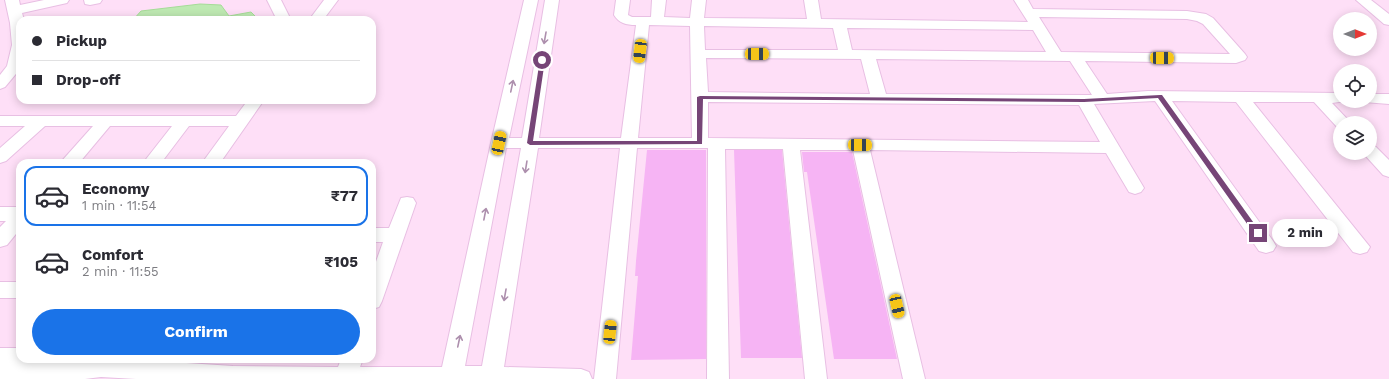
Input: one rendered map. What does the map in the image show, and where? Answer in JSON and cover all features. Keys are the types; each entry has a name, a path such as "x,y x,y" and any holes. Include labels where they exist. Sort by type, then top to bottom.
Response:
{"street":[{"path":"16,19 14,5 62,0"},
{"path":"274,0 282,16"},
{"path":"319,16 331,0"},
{"path":"451,378 499,143 531,0"},
{"path":"491,378 552,0"},
{"path":"623,0 621,15 623,18 650,21 1037,26"},
{"path":"605,379 629,143 650,21 658,0"},
{"path":"699,0 697,21 697,54 700,97 708,143 718,379"},
{"path":"811,0 815,23"},
{"path":"1021,0 1056,56"},
{"path":"1136,0 1147,15"},
{"path":"1365,2 1389,3"},
{"path":"1365,2 1389,21"},
{"path":"697,54 1240,58 1237,52 1204,18 1187,15 1029,13"},
{"path":"839,24 846,55"},
{"path":"867,55 879,98"},
{"path":"1074,56 1102,99"},
{"path":"7,80 16,63"},
{"path":"700,97 1084,100 1160,96 1333,98"},
{"path":"1160,96 1266,246"},
{"path":"1241,97 1360,247"},
{"path":"1319,98 1336,116"},
{"path":"1377,99 1389,99"},
{"path":"1084,100 1135,188"},
{"path":"214,159 253,104"},
{"path":"0,121 241,121"},
{"path":"73,159 106,121"},
{"path":"0,158 40,122"},
{"path":"155,159 184,122"},
{"path":"499,143 708,143 1113,148"},
{"path":"791,144 816,379"},
{"path":"860,145 914,379"},
{"path":"1377,158 1389,171"},
{"path":"376,289 407,203"},
{"path":"0,214 16,216"},
{"path":"0,240 16,221"},
{"path":"376,235 395,235"},
{"path":"0,290 16,290"},
{"path":"0,357 16,357"},
{"path":"90,363 101,367"},
{"path":"0,372 101,367 244,378 347,372 451,378 581,379"}],"shaded area":[{"path":"200,4 221,5 229,16 137,16 141,11"},
{"path":"251,12 255,16 229,16"}],"building":[{"path":"647,150 706,150 706,359 631,360 638,276 635,276 636,261"},
{"path":"734,150 782,150 802,358 741,358"},
{"path":"802,152 852,152 897,359 834,359 807,172 804,172"}],"route":[{"path":"542,60 530,143 700,143 700,97 1084,100 1160,96 1258,233"}]}
